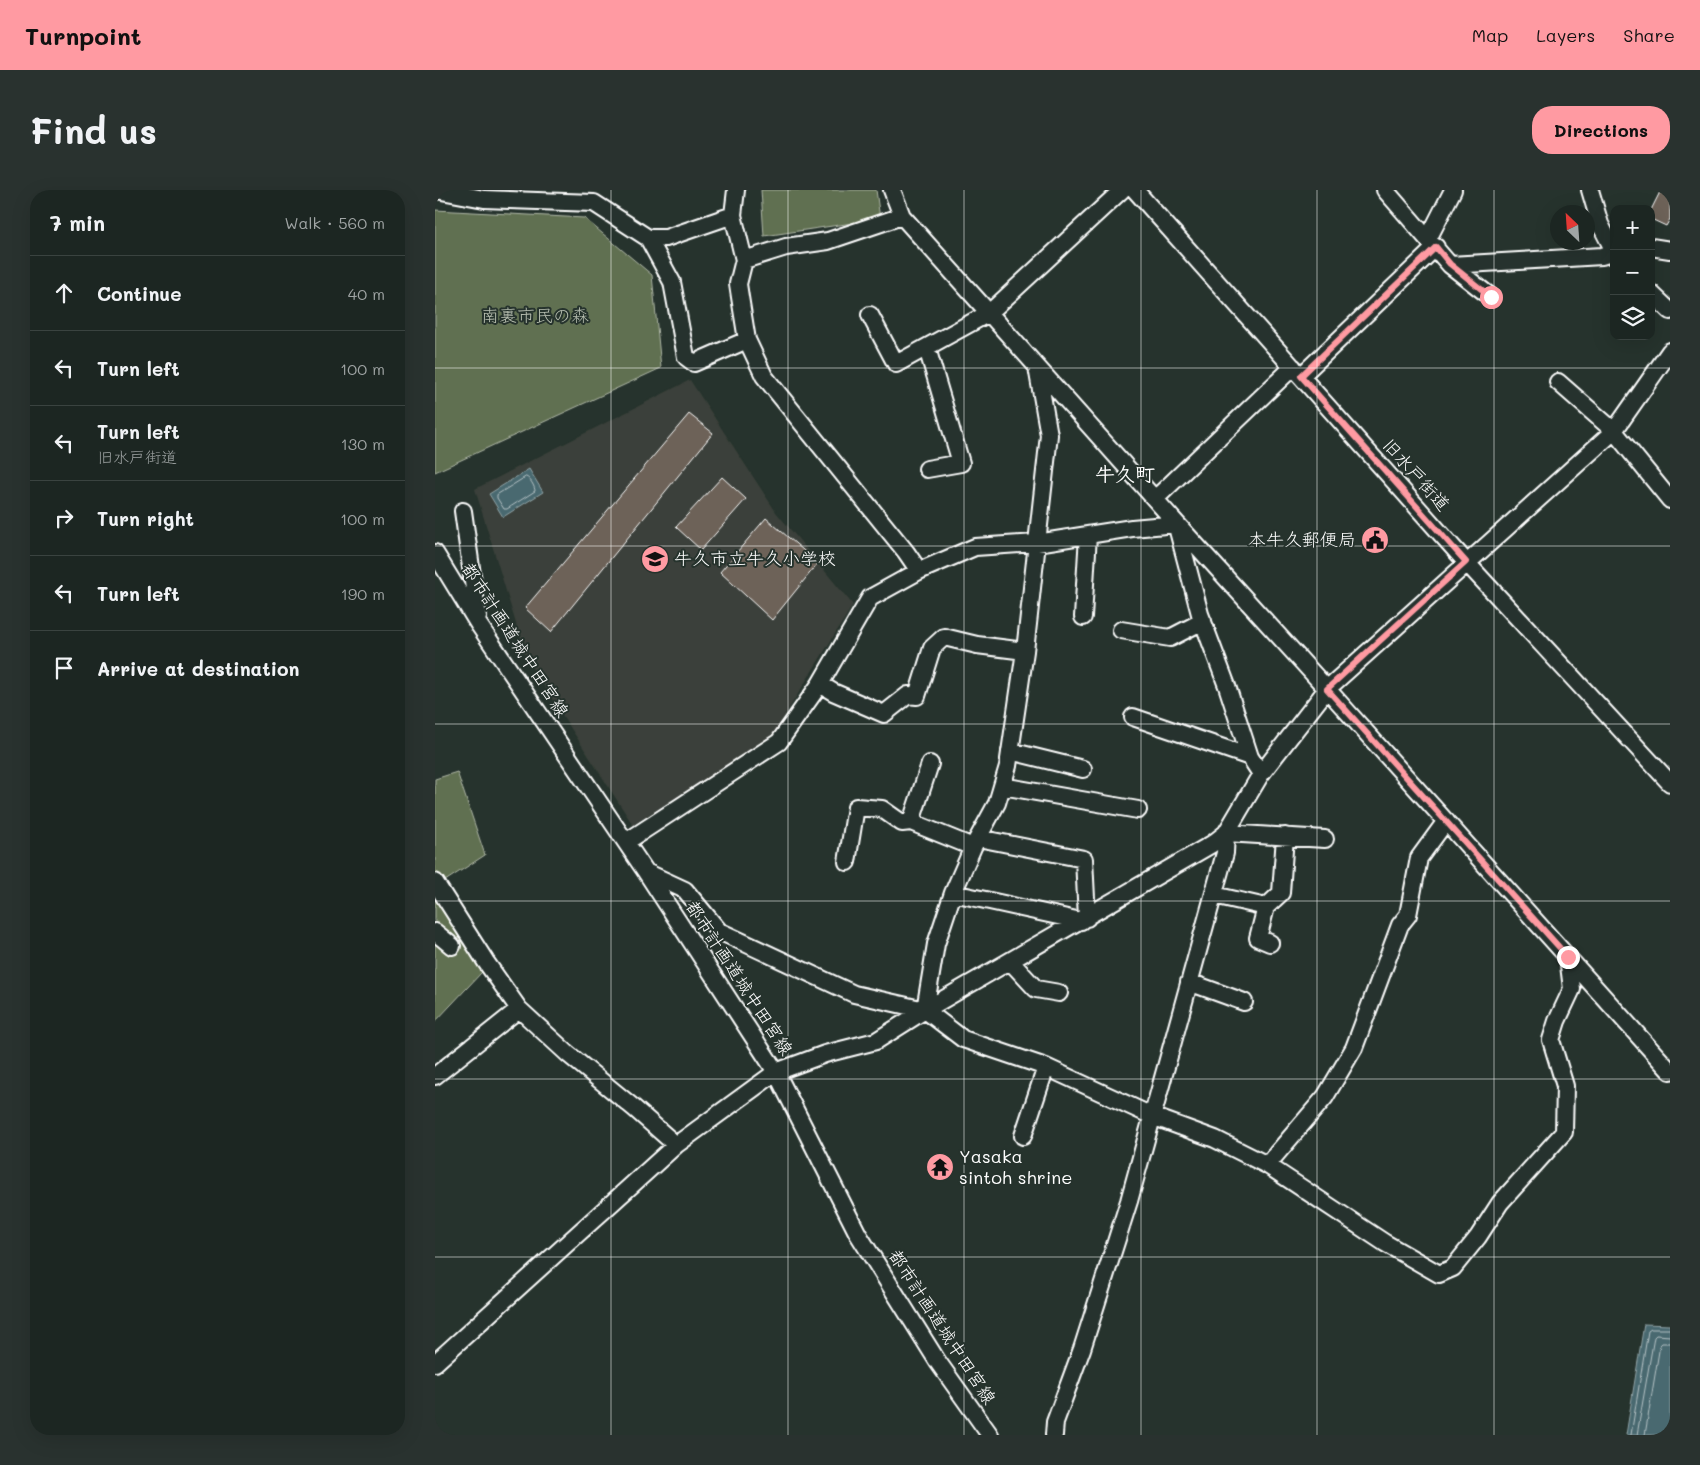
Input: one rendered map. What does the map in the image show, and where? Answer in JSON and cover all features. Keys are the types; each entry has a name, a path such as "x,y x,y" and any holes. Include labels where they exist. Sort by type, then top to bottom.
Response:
{"street":[{"path":"436,190 595,203 648,238 672,282 686,358 694,363 747,340"},
{"path":"736,190 733,214 743,260 738,284 747,340 764,376 906,552 919,571"},
{"path":"892,190 902,216 1670,1072"},
{"path":"870,315 896,364 989,313 1122,190"},
{"name":"旧水戸街道","path":"1135,190 1466,562 1670,784"},
{"path":"1385,190 1450,264 1491,297"},
{"path":"1590,190 1600,224 1613,250"},
{"path":"1155,500 1297,372 1432,243 1450,192"},
{"path":"648,238 666,238 733,214"},
{"path":"743,260 786,247 828,241 902,216"},
{"path":"1655,248 1670,250"},
{"path":"1450,264 1602,256 1610,253"},
{"path":"1653,295 1670,311"},
{"path":"927,348 961,463 927,469"},
{"path":"435,1363 676,1145 777,1072 825,1054 876,1041 925,1010 1212,844 1226,833 1261,774 1327,689 1466,562 1614,431 1670,351"},
{"path":"925,1010 936,944 953,893 976,842 997,803 1008,766 1025,651 1049,435 1037,367"},
{"path":"1558,382 1614,431 1670,500"},
{"path":"463,511 479,624"},
{"path":"626,842 779,742 819,684 870,598 919,571 975,547 1037,543 1132,528 1177,524"},
{"path":"1177,524 1203,621 1250,757 1261,774"},
{"path":"1083,617 1088,535"},
{"name":"都市計画道城中田宮線","path":"435,553 479,624 646,872 777,1072 858,1234 938,1362 991,1435"},
{"path":"1121,630 1170,638 1203,621"},
{"path":"819,684 884,714 908,695 917,696 932,648 944,637 977,645 1025,651"},
{"path":"1133,717 1250,757"},
{"path":"1010,751 1083,769"},
{"path":"911,822 931,764"},
{"path":"1002,786 1138,810"},
{"path":"847,862 856,807 882,809 902,823 911,822 976,842 1084,860 1084,919"},
{"path":"1267,1165 1325,1097 1354,1048 1400,925 1409,914 1419,858 1446,821"},
{"path":"1226,833 1325,839"},
{"path":"1054,1435 1055,1422 1085,1339 1129,1201 1225,853 1226,833"},
{"path":"1270,943 1259,938 1266,907 1281,893 1285,836"},
{"path":"646,872 685,890 719,931 854,994 925,1010 963,1039 1046,1066 1152,1116 1215,1139 1267,1165 1385,1243 1439,1274 1453,1268 1478,1237 1500,1203 1564,1132 1565,1086 1551,1040 1557,1021 1572,989 1568,957"},
{"path":"435,882 486,962 519,1009 568,1054 676,1145"},
{"path":"953,893 1084,919"},
{"path":"1213,895 1266,907"},
{"path":"435,932 452,946"},
{"path":"1010,961 1036,989 1059,993"},
{"path":"1189,982 1244,1002"},
{"path":"435,1076 519,1009"},
{"path":"1023,1136 1046,1066"}],"shaded area":[{"name":"牛久市立牛久小学校","path":"690,380 776,512 853,605 772,736 633,825 527,660 475,489"}],"green space":[{"path":"761,190 876,190 880,219 764,236"},
{"name":"南裏市民の森","path":"435,210 584,218 652,275 661,368 435,472"},
{"path":"457,772 485,855 442,883 435,873 435,779"},
{"path":"435,899 482,972 435,1022"}],"water":[{"path":"529,469 543,492 503,517 489,494"},
{"path":"1644,1324 1670,1325 1670,1435 1626,1435"}],"building":[{"path":"1661,190 1670,190 1670,219 1666,226 1655,221 1654,205"},
{"path":"689,414 713,433 551,632 525,608"},
{"path":"722,477 746,499 701,550 676,527"},
{"path":"766,518 818,563 772,620 720,572"}],"place":[{"name":"本牛久郵便局","path":"1375,540"},
{"name":"牛久市立牛久小学校","path":"655,559"},
{"name":"Yasaka sintoh shrine","path":"940,1167"}],"district":[{"name":"牛久町","path":"1125,474"}],"route":[{"path":"1491,297 1450,264 1436,247 1301,376 1466,562 1327,689 1568,957"}]}
